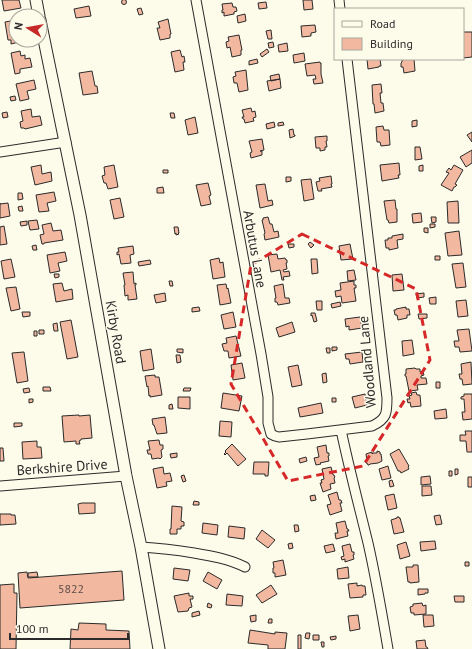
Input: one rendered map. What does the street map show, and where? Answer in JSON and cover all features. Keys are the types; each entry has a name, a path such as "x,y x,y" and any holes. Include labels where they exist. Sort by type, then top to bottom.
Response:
{"main road":[{"name":"Kirby Road","path":"46,48 80,215 126,476 141,547 159,649"}],"street":[{"name":"Arbutus Lane","path":"196,0 261,354 268,396 268,423 271,434 279,437 340,430"},
{"name":"Woodland Lane","path":"340,430 372,426 383,420 387,408 346,60"},
{"path":"0,152 66,142"},
{"path":"340,430 368,543 388,649"},
{"name":"Berkshire Drive","path":"0,486 126,476"},
{"path":"141,547 170,549 212,556 229,560 245,567"}],"highlighted area":[{"path":"302,234 416,289 430,360 363,466 288,481 231,384 251,265"}],"building":[{"path":"2,0 19,0 21,8 8,8 8,10 4,11"},
{"path":"122,0 126,0 126,4 122,4"},
{"path":"303,0 312,0 313,9 304,10"},
{"path":"266,2 267,8 259,9 258,3"},
{"path":"232,3 233,7 236,7 237,11 234,12 234,14 224,16 224,12 222,13 222,4"},
{"path":"89,6 91,16 76,18 74,9"},
{"path":"141,8 143,14 139,15 137,9"},
{"path":"245,14 246,21 238,23 237,16"},
{"path":"168,19 171,34 170,38 160,40 157,28 160,28 158,22"},
{"path":"8,21 8,40 5,22"},
{"path":"315,25 316,32 311,33 311,36 302,37 301,26"},
{"path":"271,30 272,39 268,39 266,31"},
{"path":"464,32 472,32 472,57 464,58"},
{"path":"239,35 242,50 241,55 232,57 230,47 227,48 226,42 229,41 228,37"},
{"path":"273,42 274,47 269,48 268,43"},
{"path":"287,43 288,51 279,52 278,45"},
{"path":"267,49 269,52 262,57 260,54"},
{"path":"180,50 182,57 184,56 184,70 175,72 171,52"},
{"path":"20,51 21,56 25,55 25,59 30,58 32,67 20,69 20,73 15,74 11,53"},
{"path":"304,53 305,61 294,63 293,55"},
{"path":"257,59 258,63 249,65 249,61"},
{"path":"367,60 380,60 381,66 368,69"},
{"path":"402,60 414,60 415,71 404,73 403,67 401,67"},
{"path":"320,62 323,83 314,84 313,79 316,79 315,75 307,76 305,64"},
{"path":"246,70 248,90 239,92 237,83 234,83 233,77 236,76 235,72"},
{"path":"92,71 98,93 83,95 79,73"},
{"path":"279,74 280,79 271,81 270,76"},
{"path":"280,79 281,88 269,91 267,81"},
{"path":"34,80 36,89 27,91 29,99 20,101 16,84"},
{"path":"381,84 381,103 383,103 384,111 375,113 372,85"},
{"path":"15,96 16,100 11,101 10,97"},
{"path":"251,108 252,112 255,111 256,117 253,118 254,121 245,123 242,117 244,117 242,110"},
{"path":"31,109 32,117 40,116 42,125 25,129 21,128 20,122 23,121 21,111"},
{"path":"7,112 8,117 3,118 2,113"},
{"path":"170,113 174,113 175,118 171,118"},
{"path":"195,117 198,133 188,135 185,120"},
{"path":"417,120 417,126 412,127 412,121"},
{"path":"274,122 275,127 267,129 266,124"},
{"path":"283,122 284,125 278,126 278,123"},
{"path":"383,126 384,130 389,130 390,145 381,146 380,142 377,142 376,127"},
{"path":"293,129 295,136 290,138 289,130"},
{"path":"472,132 472,142 467,135"},
{"path":"327,136 327,147 325,147 325,150 320,151 320,148 316,148 315,137"},
{"path":"262,139 264,150 260,151 262,151 262,155 251,158 250,153 252,152 249,141"},
{"path":"415,147 420,147 422,159 415,160"},
{"path":"472,150 472,163 466,167 460,157"},
{"path":"399,163 399,178 382,181 380,165"},
{"path":"41,165 42,174 51,172 52,181 35,185 31,167"},
{"path":"114,165 118,187 108,189 102,176 105,175 104,167"},
{"path":"423,165 423,171 419,171 419,166"},
{"path":"454,165 463,170 455,184 457,185 452,191 441,185 449,173 446,172 449,168 451,170"},
{"path":"163,170 168,170 168,173 163,173"},
{"path":"331,176 332,187 318,191 316,182 320,181 319,178"},
{"path":"286,177 291,177 291,181 286,182"},
{"path":"311,179 314,199 304,201 301,180"},
{"path":"208,183 211,195 209,196 211,204 201,206 196,185"},
{"path":"265,184 268,201 272,200 273,205 260,208 256,185"},
{"path":"163,187 164,193 157,193 157,188"},
{"path":"54,192 56,201 47,203 49,211 39,212 36,195"},
{"path":"18,193 22,193 23,199 18,200"},
{"path":"120,198 124,217 114,219 110,200"},
{"path":"395,200 397,222 389,223 387,220 384,201"},
{"path":"458,201 459,223 448,223 447,202"},
{"path":"8,203 10,216 0,218 0,204"},
{"path":"22,206 23,211 19,211 18,207"},
{"path":"421,213 422,222 413,223 412,214"},
{"path":"268,217 274,232 278,231 279,237 265,240 262,220 263,218"},
{"path":"431,217 436,217 436,222 432,223"},
{"path":"37,220 39,229 30,230 28,221"},
{"path":"27,221 27,225 21,226 20,222"},
{"path":"51,223 53,231 61,230 63,240 42,244 40,235 44,234 42,225"},
{"path":"430,224 435,224 435,227 430,228"},
{"path":"4,226 7,244 0,245 0,227"},
{"path":"174,227 178,227 179,234 175,234"},
{"path":"424,228 428,228 428,233 424,232"},
{"path":"459,231 462,255 448,256 445,233"},
{"path":"403,234 403,239 397,240 398,248 389,250 389,248 386,248 385,240 392,238 392,236"},
{"path":"310,242 314,245 311,248 308,244"},
{"path":"288,244 294,244 294,247 289,248"},
{"path":"350,244 353,259 341,260 339,246"},
{"path":"36,245 37,250 33,250 32,246"},
{"path":"133,246 134,254 130,255 131,263 121,264 119,254 117,255 117,252 119,252 118,248"},
{"path":"65,252 67,261 58,263 60,271 50,273 47,255"},
{"path":"277,254 278,259 285,258 287,260 287,269 283,270 284,272 289,271 290,276 283,277 284,280 282,280 280,270 271,272 268,255"},
{"path":"435,256 440,256 440,260 435,260"},
{"path":"219,258 220,263 223,262 225,277 213,279 210,260"},
{"path":"11,259 15,277 4,279 1,261"},
{"path":"311,259 317,259 318,273 312,274"},
{"path":"150,260 151,264 139,266 138,262"},
{"path":"463,263 466,287 456,288 452,264"},
{"path":"354,270 356,280 348,281 347,271"},
{"path":"133,272 134,284 136,283 137,299 128,300 128,295 125,296 123,273"},
{"path":"54,274 59,274 59,277 55,278"},
{"path":"402,274 404,290 393,291 392,275"},
{"path":"169,281 172,281 173,286 170,286"},
{"path":"354,281 354,285 356,285 356,288 354,288 356,301 342,303 341,296 336,297 335,291 341,290 340,283"},
{"path":"62,283 64,291 72,289 73,299 56,302 53,284"},
{"path":"226,284 231,303 220,305 217,285"},
{"path":"283,284 285,298 289,298 290,303 278,305 277,302 275,302 276,298 274,286"},
{"path":"16,287 20,309 11,311 6,288"},
{"path":"165,293 166,301 156,303 154,295"},
{"path":"424,293 424,297 417,298 416,294"},
{"path":"436,297 436,304 430,304 429,298"},
{"path":"466,300 468,316 458,317 456,301"},
{"path":"316,301 322,301 322,310 317,310"},
{"path":"340,302 341,306 332,308 331,304"},
{"path":"199,307 200,311 192,312 192,308"},
{"path":"406,307 406,309 409,309 410,315 407,315 407,318 398,320 394,310"},
{"path":"22,312 30,312 30,316 23,317"},
{"path":"233,312 236,327 224,329 221,315"},
{"path":"311,313 315,313 317,321 314,322"},
{"path":"418,314 427,314 427,318 419,319"},
{"path":"360,317 362,328 349,330 349,326 346,327 345,319"},
{"path":"71,320 78,357 67,359 60,322"},
{"path":"292,322 295,332 279,337 276,328"},
{"path":"57,323 58,331 54,331 53,324"},
{"path":"469,329 472,351 460,352 459,347 455,347 454,341 459,341 457,330"},
{"path":"39,330 44,330 44,334 39,334"},
{"path":"34,331 37,331 37,336 34,336"},
{"path":"236,336 241,356 229,358 228,351 224,351 222,344 227,343 226,338"},
{"path":"412,340 414,354 403,356 402,341"},
{"path":"332,347 337,347 337,350 332,351"},
{"path":"326,348 330,348 330,353 327,353"},
{"path":"151,349 154,369 143,371 140,351"},
{"path":"177,349 183,349 183,353 177,352"},
{"path":"24,352 28,381 17,383 12,353"},
{"path":"362,352 363,362 350,364 349,359 346,359 345,354"},
{"path":"176,355 180,355 181,362 177,363"},
{"path":"471,362 472,384 463,385 459,374 462,374 461,364"},
{"path":"242,363 245,378 233,380 231,365"},
{"path":"298,365 302,385 292,387 288,367"},
{"path":"406,369 420,369 420,372 423,372 424,375 421,376 421,378 426,378 427,384 417,385 418,390 409,391 405,376"},
{"path":"326,373 327,382 323,383 322,374"},
{"path":"155,375 155,377 159,377 162,395 150,397 145,376"},
{"path":"436,382 440,382 440,388 436,388"},
{"path":"43,387 50,387 51,391 43,391"},
{"path":"29,388 30,392 24,393 23,389"},
{"path":"184,388 191,388 190,391 183,391"},
{"path":"416,392 417,395 420,395 421,406 411,407 410,402 408,403 407,399 410,399 409,396 412,395 411,393"},
{"path":"223,393 242,396 239,411 221,408"},
{"path":"365,394 367,405 355,408 352,397"},
{"path":"464,394 472,394 472,419 463,420 462,412 465,412 464,399 461,399 461,397 464,396"},
{"path":"178,397 190,397 190,409 178,408"},
{"path":"332,398 336,398 336,402 332,402"},
{"path":"29,399 33,399 33,402 29,403"},
{"path":"321,403 323,413 300,417 298,408"},
{"path":"172,404 173,409 169,409 169,405"},
{"path":"446,409 447,418 435,419 434,411"},
{"path":"90,415 92,438 81,439 79,441 80,444 76,444 76,441 64,442 62,416"},
{"path":"165,417 167,433 157,434 152,419"},
{"path":"220,421 232,422 231,437 219,436"},
{"path":"14,423 22,423 22,426 14,427"},
{"path":"465,431 472,431 472,452 467,452 466,441 460,441 460,435 466,435"},
{"path":"159,440 160,445 163,445 163,449 161,450 162,457 160,459 152,459 151,454 148,454 147,450 150,450 148,441"},
{"path":"37,441 37,447 41,447 42,458 23,459 22,442"},
{"path":"232,444 246,459 238,466 227,453 225,455 224,454"},
{"path":"326,445 327,453 329,453 329,461 316,465 314,458 319,457 317,447"},
{"path":"0,448 3,448 4,461 0,461"},
{"path":"399,449 409,466 409,469 401,473 398,471 390,454"},
{"path":"377,451 381,454 382,461 368,465 365,461 367,461 366,454 372,452 372,454 377,453"},
{"path":"177,453 177,457 171,458 170,454"},
{"path":"306,457 307,461 300,463 299,459"},
{"path":"254,462 269,462 268,476 265,476 265,474 253,474"},
{"path":"388,466 391,478 382,480 379,469"},
{"path":"163,467 164,474 170,473 172,481 166,482 167,486 157,488 153,469"},
{"path":"331,467 335,477 335,483 330,484 331,489 323,492 320,483 322,483 321,480 324,479 322,469"},
{"path":"455,469 458,469 458,474 455,475"},
{"path":"449,471 452,471 452,476 449,476"},
{"path":"184,475 186,481 183,482 181,476"},
{"path":"430,476 431,484 421,485 421,477"},
{"path":"468,477 472,477 472,487 468,487"},
{"path":"392,480 394,486 390,487 389,481"},
{"path":"422,486 431,486 432,495 422,496"},
{"path":"337,492 339,500 341,500 342,503 340,503 342,511 330,515 327,505 331,504 328,495"},
{"path":"394,494 397,508 388,510 385,496"},
{"path":"315,495 316,500 311,501 310,496"},
{"path":"194,501 199,502 199,505 193,505"},
{"path":"95,503 95,513 79,514 78,504"},
{"path":"172,506 182,507 181,521 184,522 184,526 181,526 181,529 177,529 177,534 170,534"},
{"path":"0,514 15,515 16,524 0,525"},
{"path":"440,515 442,524 436,525 434,516"},
{"path":"397,517 400,518 404,532 394,534 391,520"},
{"path":"345,521 349,531 347,531 348,536 336,539 335,533 338,533 336,523"},
{"path":"203,523 218,525 217,535 202,533"},
{"path":"294,525 298,525 299,531 295,532"},
{"path":"229,526 245,528 244,539 228,537"},
{"path":"262,530 275,540 268,548 256,539"},
{"path":"435,541 436,549 421,551 420,542"},
{"path":"406,542 410,556 400,559 397,545"},
{"path":"292,543 293,548 289,549 288,544"},
{"path":"333,544 335,551 326,553 324,546"},
{"path":"350,544 352,552 354,552 354,559 345,562 345,559 342,560 341,557 344,556 342,546"},
{"path":"283,560 286,575 275,577 275,573 273,573 273,562"},
{"path":"465,562 469,562 469,566 465,566"},
{"path":"413,565 418,565 419,582 410,583 408,582 406,567 413,567"},
{"path":"348,567 349,578 338,579 337,569"},
{"path":"174,568 190,570 188,581 173,579"},
{"path":"122,571 124,600 20,608 18,573 27,572 28,578"},
{"path":"37,572 38,577 28,577 28,573"},
{"path":"208,572 222,580 217,589 203,581"},
{"path":"357,583 357,586 365,586 366,595 363,595 363,597 350,598 348,584"},
{"path":"14,584 14,593 17,593 16,649 0,649 0,585"},
{"path":"271,585 277,594 262,603 256,595"},
{"path":"418,589 428,589 428,593 418,595"},
{"path":"189,593 189,596 193,596 193,599 190,599 192,607 189,608 188,611 178,612 174,596"},
{"path":"227,594 243,596 242,606 226,605"},
{"path":"454,596 464,596 464,602 455,602"},
{"path":"208,603 212,605 211,608 207,607"},
{"path":"422,603 423,606 426,605 426,614 414,615 414,613 411,613 410,607 413,606 413,604"},
{"path":"199,611 200,615 192,617 192,613"},
{"path":"256,615 256,621 251,622 250,616"},
{"path":"358,615 360,629 350,631 348,616"},
{"path":"423,615 433,615 434,626 424,627"},
{"path":"269,619 272,619 272,623 268,623"},
{"path":"79,623 106,624 106,630 129,631 130,649 70,649 71,629 78,630"},
{"path":"250,630 275,634 275,632 287,633 285,649 268,649 268,645 248,643"},
{"path":"306,633 310,633 309,639 305,638"},
{"path":"298,635 301,635 301,649 298,649"},
{"path":"313,635 319,635 319,640 313,640"},
{"path":"336,636 336,639 331,640 330,637"},
{"path":"425,640 426,647 428,649 417,649 416,641"},
{"path":"321,642 324,642 324,647 322,647"}]}
